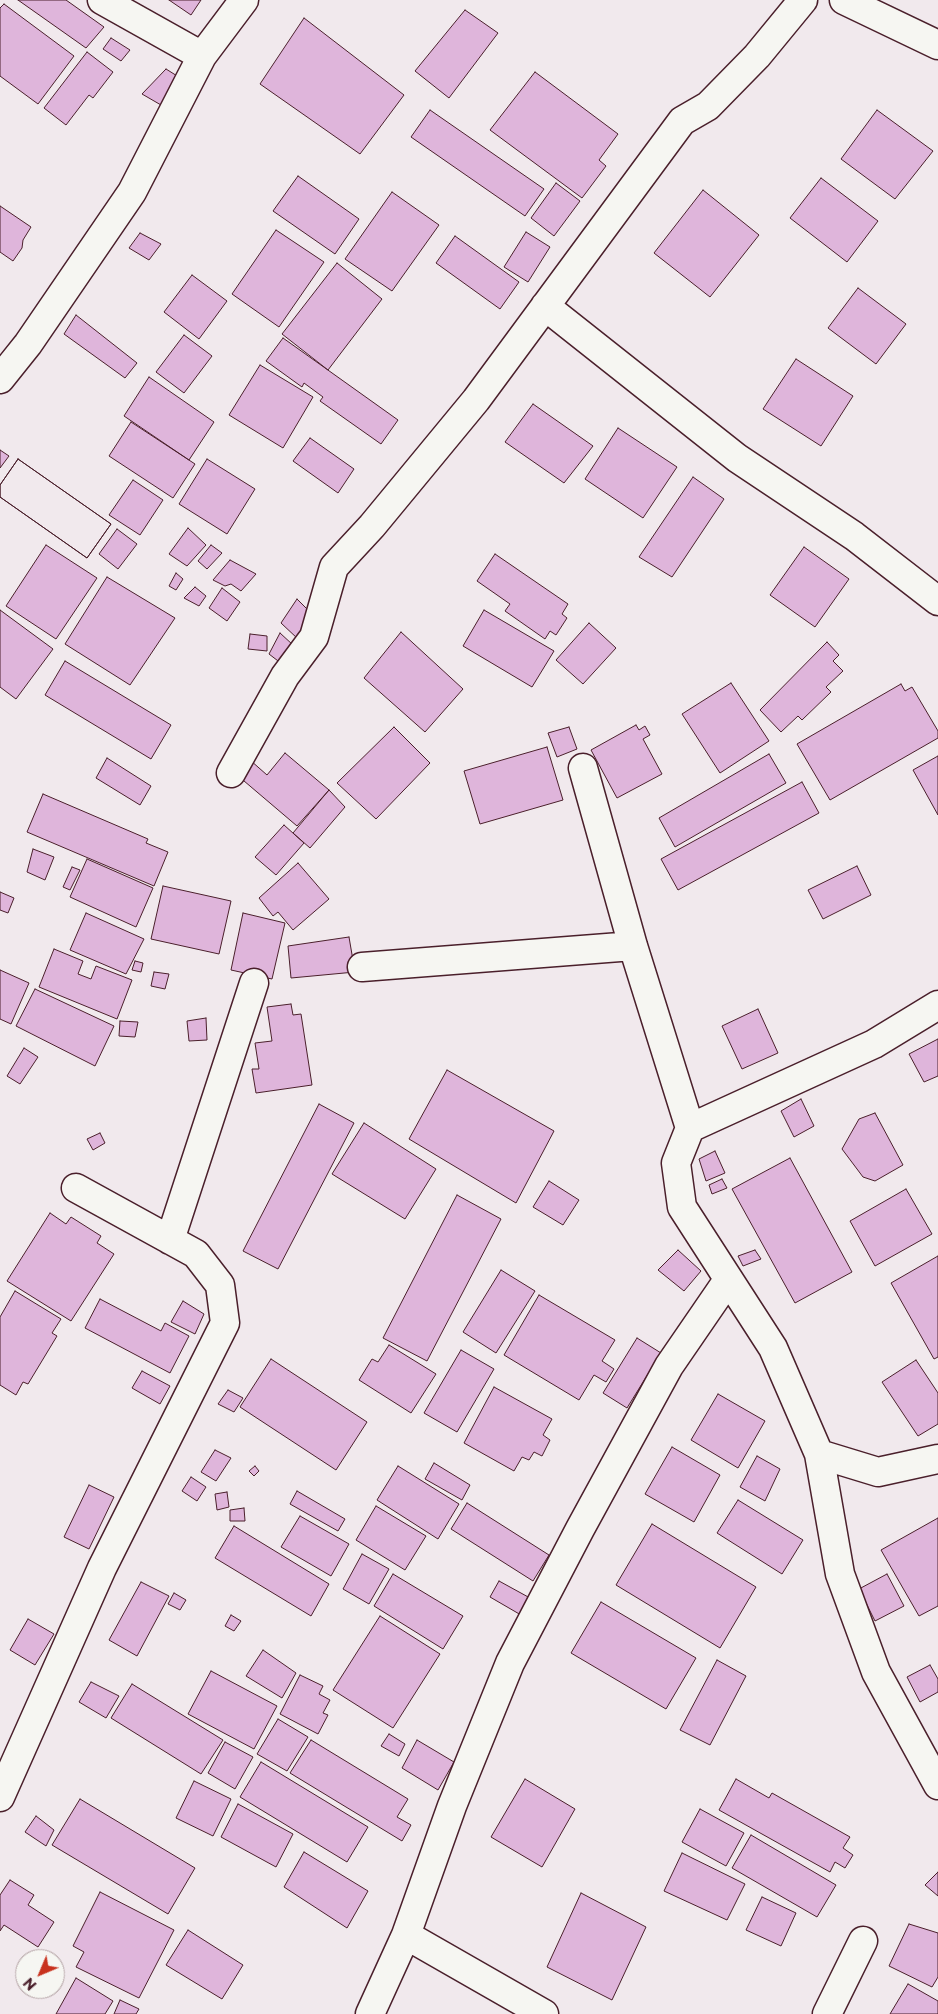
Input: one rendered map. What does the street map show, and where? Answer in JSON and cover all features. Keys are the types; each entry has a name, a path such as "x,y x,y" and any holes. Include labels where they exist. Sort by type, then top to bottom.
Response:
{"street":[{"path":"102,0 202,56"},
{"path":"0,379 28,344 132,192 202,56 244,0"},
{"path":"230,773 285,676 314,637 334,567 372,526 476,400 682,122 708,106 757,56 803,0"},
{"path":"844,0 938,45"},
{"path":"545,306 737,458 854,536 938,602"},
{"path":"583,768 633,946 690,1128 676,1163 682,1207 772,1348 819,1454 840,1574 876,1672 938,1785"},
{"path":"362,967 633,946"},
{"path":"170,1240 254,983"},
{"path":"690,1128 874,1044 938,1005"},
{"path":"0,1797 102,1568 224,1323 220,1286 196,1254 76,1188"},
{"path":"370,2014 406,1935 452,1806 510,1663 580,1529 669,1366 728,1280"},
{"path":"819,1454 878,1472 938,1459"},
{"path":"406,1935 544,2014"},
{"path":"827,2014 863,1941"}],"building":[{"path":"18,0 66,0 104,27 86,48"},
{"path":"169,0 201,0 191,15"},
{"path":"4,4 74,56 38,104 0,76 0,8"},
{"path":"465,10 498,33 449,98 415,71"},
{"path":"304,18 404,95 360,154 260,84"},
{"path":"111,38 130,50 121,61 103,49"},
{"path":"87,52 113,72 93,98 89,95 66,125 44,108"},
{"path":"166,69 182,79 161,105 142,94"},
{"path":"535,72 618,134 599,160 606,166 582,198 490,130"},
{"path":"430,110 544,189 525,216 411,137"},
{"path":"877,110 933,151 895,199 841,159"},
{"path":"298,176 359,219 335,254 273,211"},
{"path":"821,178 878,221 847,262 790,218"},
{"path":"556,183 580,201 554,236 531,218"},
{"path":"703,190 759,235 710,297 654,253"},
{"path":"392,192 439,225 392,291 345,259"},
{"path":"0,206 31,227 23,240 22,248 13,261 0,252"},
{"path":"276,230 324,262 279,327 232,294"},
{"path":"526,232 550,247 528,282 504,267"},
{"path":"140,233 161,244 149,260 129,248"},
{"path":"455,236 519,282 500,309 436,263"},
{"path":"337,263 382,299 328,370 282,334"},
{"path":"192,275 227,301 199,339 164,312"},
{"path":"858,288 906,324 876,364 828,328"},
{"path":"76,315 137,363 125,378 64,334"},
{"path":"184,335 212,356 184,393 156,372"},
{"path":"283,338 398,420 381,444 320,401 323,397 304,383 302,387 266,361"},
{"path":"796,359 853,396 821,446 763,409"},
{"path":"260,365 313,397 283,448 229,415"},
{"path":"149,377 214,422 189,460 124,416"},
{"path":"533,404 593,446 564,483 505,442"},
{"path":"131,422 195,464 173,498 109,456"},
{"path":"618,428 677,467 643,518 585,479"},
{"path":"310,438 354,469 338,493 293,461"},
{"path":"0,450 9,456 0,468"},
{"path":"18,459 111,524 87,558 0,497 0,485"},
{"path":"18,459 111,524 87,558 0,497 0,485"},
{"path":"207,459 255,489 227,534 179,504"},
{"path":"693,477 724,499 672,577 639,557"},
{"path":"133,480 163,500 140,535 109,515"},
{"path":"188,528 206,545 187,566 169,554"},
{"path":"117,529 137,544 118,569 99,554"},
{"path":"46,545 97,578 56,639 6,606"},
{"path":"211,545 222,553 207,569 198,561"},
{"path":"804,547 849,579 815,627 770,595"},
{"path":"495,554 568,604 562,614 567,618 556,635 550,631 545,639 505,611 510,604 477,581"},
{"path":"230,560 256,574 241,591 231,584 225,586 213,580"},
{"path":"176,573 183,579 176,590 169,586"},
{"path":"107,577 175,618 130,685 65,644"},
{"path":"195,587 206,596 199,606 184,598"},
{"path":"222,588 240,602 227,621 209,608"},
{"path":"297,599 308,610 298,639 281,623"},
{"path":"0,610 53,649 16,699 0,687"},
{"path":"484,610 554,651 532,687 463,646"},
{"path":"589,623 616,648 583,684 556,660"},
{"path":"401,632 463,689 425,732 364,678"},
{"path":"280,633 293,645 282,664 269,654"},
{"path":"250,634 267,636 267,651 248,649"},
{"path":"827,642 839,655 833,661 843,671 826,687 831,692 802,720 798,716 781,732 760,710"},
{"path":"65,661 171,725 151,759 45,695"},
{"path":"731,683 769,741 720,773 682,714"},
{"path":"901,684 905,691 912,687 938,731 938,738 830,800 797,744"},
{"path":"636,725 639,730 645,726 650,735 643,739 662,774 617,798 591,750"},
{"path":"394,727 430,763 376,819 337,783"},
{"path":"569,727 577,749 557,757 548,733"},
{"path":"547,747 563,800 480,824 464,771"},
{"path":"285,753 329,790 297,826 237,775 250,760 267,775"},
{"path":"769,754 786,783 675,847 659,818"},
{"path":"938,756 938,815 913,770"},
{"path":"107,758 151,786 140,805 96,778"},
{"path":"802,782 819,813 678,890 661,859"},
{"path":"329,790 345,807 310,848 293,833"},
{"path":"43,794 148,839 146,843 168,852 154,886 27,832"},
{"path":"284,825 304,843 276,875 255,857"},
{"path":"33,849 54,857 45,880 27,872"},
{"path":"87,859 153,888 136,927 70,897"},
{"path":"298,863 329,899 293,930 278,912 273,916 259,898"},
{"path":"857,866 871,895 823,919 808,890"},
{"path":"72,867 80,870 70,890 63,887"},
{"path":"163,886 231,901 219,954 151,939"},
{"path":"0,892 14,898 8,913 0,910"},
{"path":"86,913 144,939 126,974 70,950"},
{"path":"243,913 285,923 272,979 231,970"},
{"path":"349,937 355,972 291,978 288,946"},
{"path":"54,949 83,961 78,974 91,979 96,966 132,980 117,1019 39,987"},
{"path":"135,961 143,963 141,972 132,970"},
{"path":"0,970 29,983 11,1024 0,1019"},
{"path":"154,972 169,974 165,989 151,986"},
{"path":"35,989 114,1026 95,1066 16,1026"},
{"path":"291,1004 293,1015 301,1014 312,1085 256,1093 252,1069 259,1069 255,1043 272,1041 267,1007"},
{"path":"758,1009 778,1053 742,1069 722,1026"},
{"path":"206,1018 207,1040 189,1041 187,1021"},
{"path":"120,1021 138,1022 135,1037 119,1036"},
{"path":"938,1039 938,1076 924,1082 909,1054"},
{"path":"24,1048 38,1057 20,1084 7,1076"},
{"path":"447,1070 554,1131 516,1203 409,1139"},
{"path":"801,1099 814,1126 794,1137 781,1111"},
{"path":"319,1104 354,1123 278,1269 243,1251"},
{"path":"875,1113 903,1165 875,1181 863,1177 842,1149 859,1119"},
{"path":"364,1123 436,1169 405,1219 332,1174"},
{"path":"100,1133 105,1143 93,1150 87,1139"},
{"path":"715,1151 725,1173 706,1181 699,1159"},
{"path":"790,1158 852,1272 795,1303 732,1189"},
{"path":"722,1179 727,1188 712,1194 709,1185"},
{"path":"549,1181 579,1200 563,1225 533,1207"},
{"path":"906,1189 932,1234 875,1266 850,1221"},
{"path":"457,1195 501,1219 427,1361 383,1338"},
{"path":"50,1213 66,1224 71,1217 101,1236 97,1243 114,1254 71,1321 7,1281"},
{"path":"678,1250 701,1271 684,1291 658,1270"},
{"path":"755,1250 761,1259 743,1266 738,1256"},
{"path":"938,1256 938,1357 934,1359 891,1283"},
{"path":"501,1270 535,1291 496,1353 463,1332"},
{"path":"15,1291 61,1319 52,1333 57,1336 28,1384 23,1382 16,1395 0,1385 0,1317"},
{"path":"539,1295 615,1340 602,1361 614,1369 606,1382 594,1375 579,1400 504,1355"},
{"path":"100,1299 161,1331 165,1323 189,1336 170,1373 85,1328"},
{"path":"183,1301 204,1314 195,1334 171,1322"},
{"path":"637,1338 661,1353 627,1408 603,1393"},
{"path":"389,1345 436,1374 411,1413 359,1380 372,1359 378,1362"},
{"path":"461,1350 494,1369 457,1432 424,1413"},
{"path":"271,1359 367,1422 336,1470 240,1407"},
{"path":"916,1360 938,1393 938,1424 918,1436 882,1382"},
{"path":"142,1371 170,1386 160,1404 132,1388"},
{"path":"494,1387 552,1419 543,1435 550,1440 542,1456 534,1452 529,1460 522,1457 514,1471 464,1443"},
{"path":"228,1390 243,1398 234,1412 218,1404"},
{"path":"718,1394 765,1421 738,1468 691,1440"},
{"path":"672,1447 720,1475 694,1522 645,1494"},
{"path":"215,1450 231,1458 216,1481 201,1472"},
{"path":"757,1456 780,1469 765,1501 740,1487"},
{"path":"434,1463 470,1485 462,1500 425,1479"},
{"path":"255,1466 259,1471 254,1476 249,1471"},
{"path":"398,1466 459,1504 438,1539 377,1500"},
{"path":"191,1477 206,1487 197,1501 182,1491"},
{"path":"89,1485 114,1497 89,1549 64,1537"},
{"path":"297,1491 345,1519 338,1531 290,1504"},
{"path":"227,1492 229,1507 217,1510 215,1494"},
{"path":"738,1500 803,1540 782,1574 717,1533"},
{"path":"467,1503 549,1555 533,1581 451,1529"},
{"path":"376,1506 426,1536 405,1570 356,1540"},
{"path":"244,1508 245,1521 230,1521 230,1510"},
{"path":"300,1516 349,1544 331,1576 281,1547"},
{"path":"938,1518 938,1606 919,1616 881,1550"},
{"path":"652,1524 756,1587 720,1648 616,1585"},
{"path":"234,1526 329,1584 311,1616 215,1558"},
{"path":"362,1554 389,1569 369,1604 343,1589"},
{"path":"393,1574 463,1616 443,1649 374,1606"},
{"path":"887,1574 904,1606 875,1621 859,1589"},
{"path":"499,1581 530,1598 521,1615 490,1597"},
{"path":"141,1582 169,1596 137,1656 109,1640"},
{"path":"174,1593 186,1600 180,1610 168,1604"},
{"path":"601,1602 696,1658 666,1709 571,1653"},
{"path":"231,1615 241,1621 234,1631 225,1626"},
{"path":"380,1616 440,1654 393,1728 333,1690"},
{"path":"28,1619 54,1634 35,1665 10,1650"},
{"path":"263,1650 296,1673 282,1698 246,1676"},
{"path":"717,1660 746,1676 710,1745 680,1730"},
{"path":"930,1665 938,1679 938,1692 920,1702 907,1677"},
{"path":"211,1671 277,1706 254,1749 188,1714"},
{"path":"300,1675 323,1686 319,1694 330,1700 323,1713 328,1715 318,1734 280,1714"},
{"path":"91,1682 119,1696 106,1718 79,1702"},
{"path":"132,1684 223,1740 201,1774 111,1718"},
{"path":"278,1719 308,1737 287,1771 257,1754"},
{"path":"389,1734 405,1744 399,1756 381,1746"},
{"path":"311,1740 408,1799 397,1817 411,1825 402,1841 290,1773"},
{"path":"417,1740 454,1762 438,1790 402,1768"},
{"path":"225,1742 253,1757 235,1789 208,1773"},
{"path":"261,1762 368,1827 347,1862 240,1797"},
{"path":"525,1779 575,1809 542,1867 491,1837"},
{"path":"736,1779 769,1798 772,1793 850,1837 843,1848 853,1855 845,1868 835,1862 830,1872 719,1810"},
{"path":"194,1781 231,1799 213,1836 176,1818"},
{"path":"80,1799 195,1868 168,1914 52,1845"},
{"path":"238,1804 293,1834 276,1867 221,1837"},
{"path":"700,1809 744,1833 726,1866 682,1842"},
{"path":"36,1816 54,1830 46,1846 25,1832"},
{"path":"751,1835 836,1885 817,1917 732,1868"},
{"path":"304,1852 368,1891 347,1928 284,1887"},
{"path":"682,1853 745,1884 727,1920 664,1891"},
{"path":"938,1872 938,1896 925,1885"},
{"path":"10,1880 34,1895 28,1905 54,1922 38,1947 4,1925 0,1931 0,1895"},
{"path":"100,1892 174,1930 139,1998 76,1967 84,1952 73,1946"},
{"path":"581,1893 646,1927 612,2000 547,1967"},
{"path":"762,1897 796,1913 781,1946 746,1930"},
{"path":"909,1924 938,1933 938,1977 932,1987 889,1966"},
{"path":"188,1930 243,1965 222,1999 166,1965"},
{"path":"76,1978 113,2001 105,2014 56,2014"},
{"path":"908,1984 938,2001 938,2014 890,2014"},
{"path":"120,2000 139,2009 136,2014 114,2014"}]}
